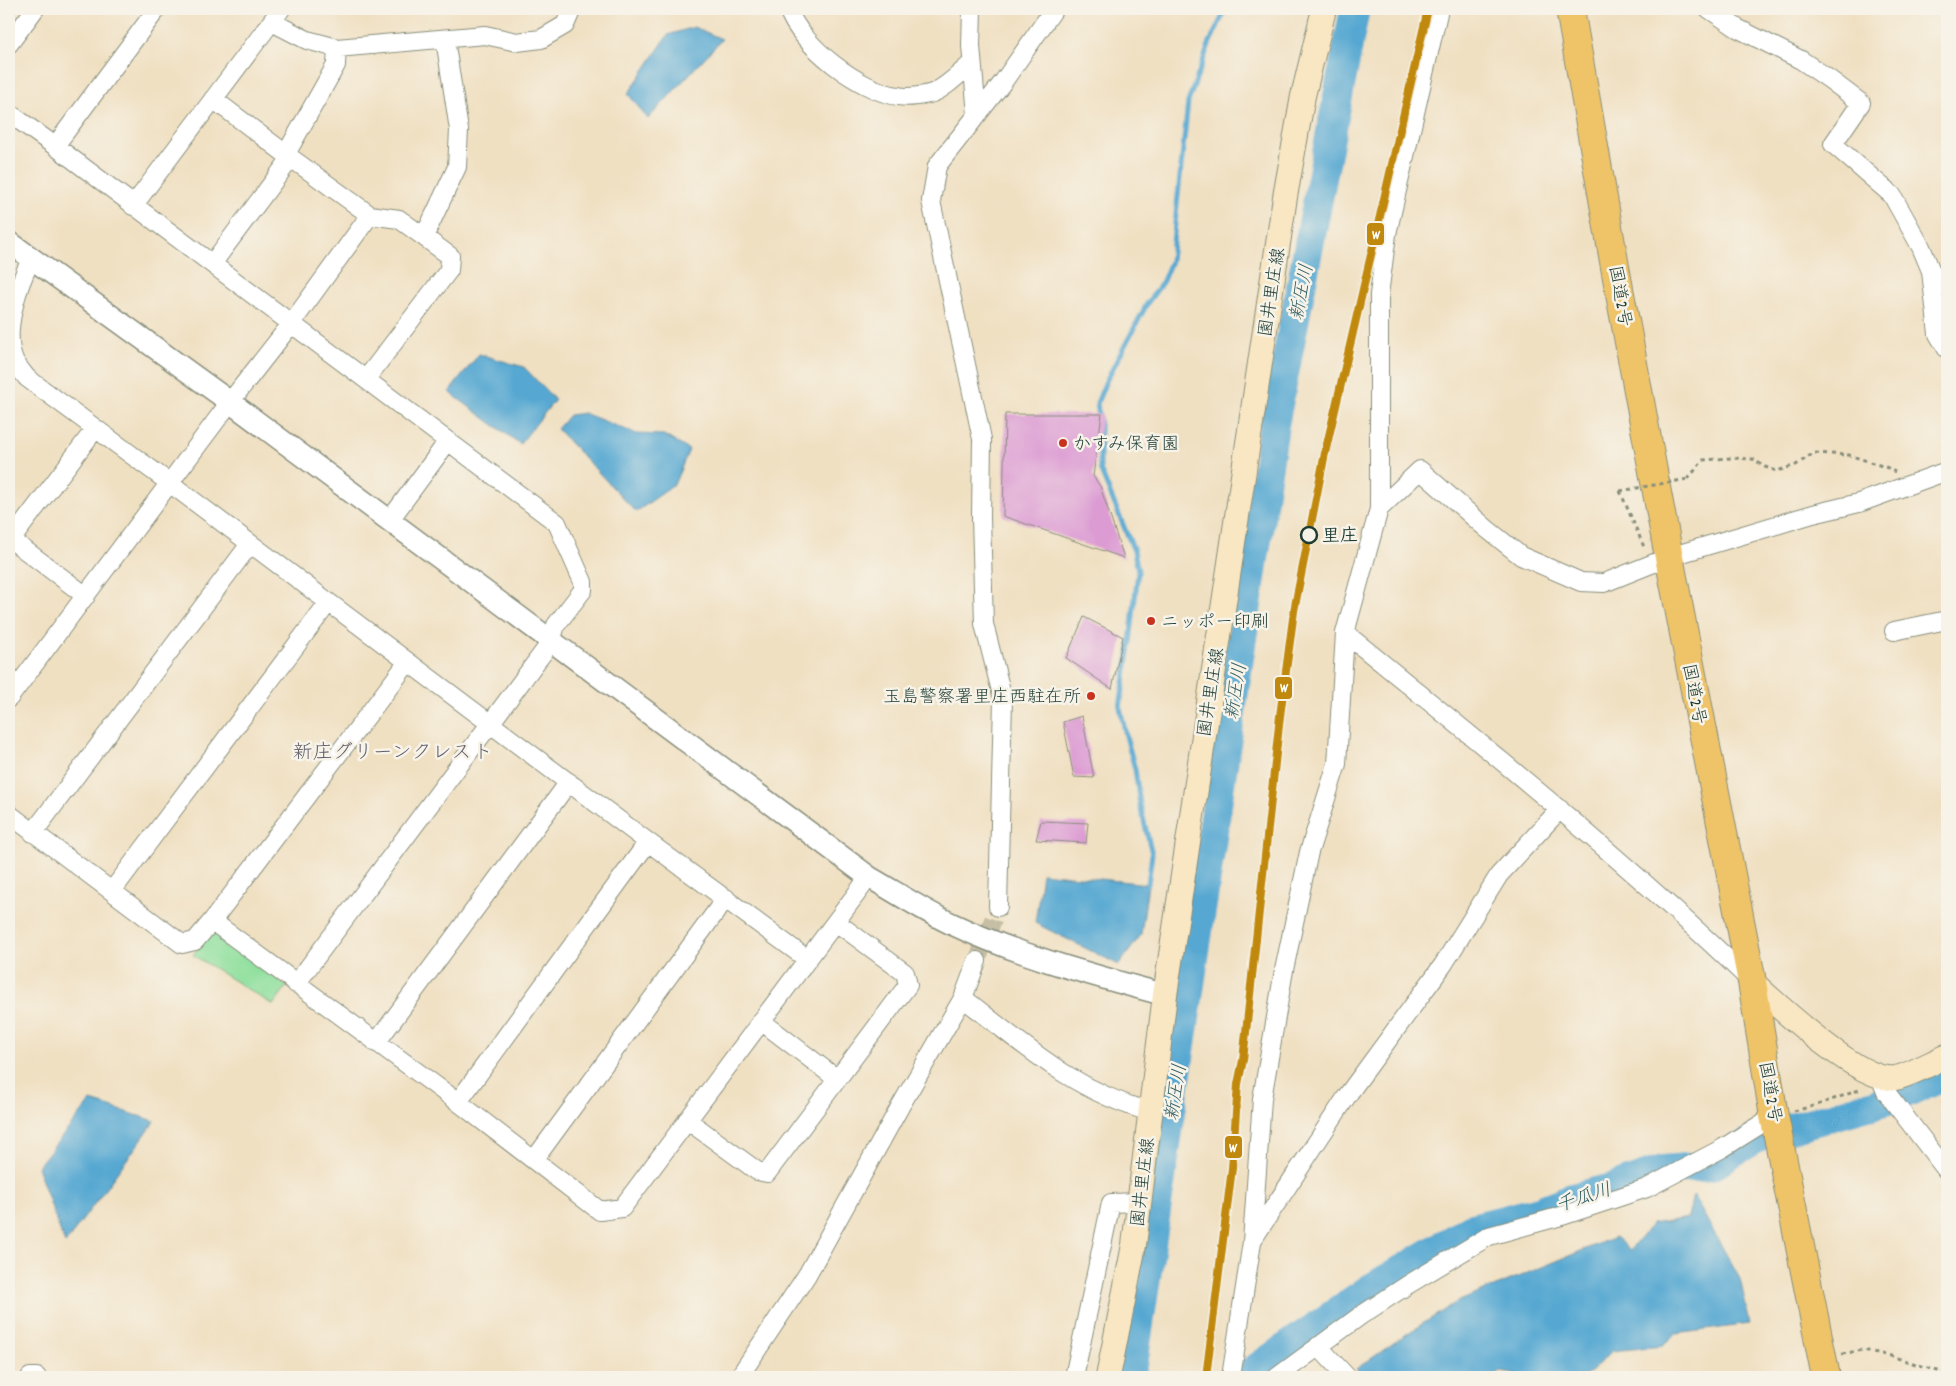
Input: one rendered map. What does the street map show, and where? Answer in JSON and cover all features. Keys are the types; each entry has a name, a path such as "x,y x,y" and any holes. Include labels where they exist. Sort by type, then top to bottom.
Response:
{"highway":[{"name":"国道2号","path":"1570,9 1615,267 1660,560 1752,982 1774,1116 1825,1367"}],"main road":[{"name":"園井里庄線","path":"1108,1377 1134,1245 1165,995 1285,197 1303,96 1324,9"},
{"path":"1752,982 1798,1024 1864,1071 1880,1077 1895,1078 1947,1056"}],"street":[{"path":"9,44 35,9"},
{"path":"54,146 157,9"},
{"path":"133,206 276,15 307,40 337,48 485,35 517,42 541,39 566,25 572,9"},
{"path":"788,9 791,18 811,44 835,67 875,90 899,97 931,94 972,63"},
{"path":"972,9 972,63 977,115"},
{"path":"998,907 1003,699 984,624 982,439 931,201 937,166 1003,82 1054,9"},
{"path":"1231,1377 1252,1242 1262,1099 1284,970 1309,852 1337,764 1346,632 1379,509 1379,295 1387,234 1438,9"},
{"path":"1709,9 1737,28 1801,60 1861,103 1833,144 1892,195 1921,247 1931,271 1938,334 1947,349"},
{"path":"424,237 457,167 459,130 445,39"},
{"path":"212,264 289,156 336,65 337,48"},
{"path":"213,99 370,215 399,219 450,256 449,270 366,379"},
{"path":"9,113 557,523 583,582 583,590 556,625 551,642 296,984"},
{"path":"9,698 171,484 230,402 291,324 370,215"},
{"path":"9,242 230,402 870,878 951,924 1007,948 1057,965 1165,995"},
{"path":"32,258 22,276 12,310 10,346 15,362 27,378 807,959"},
{"path":"86,596 10,539 95,429"},
{"path":"388,521 448,441"},
{"path":"1379,509 1420,470 1521,556 1581,582 1604,583 1660,560 1859,502 1947,471"},
{"path":"33,833 250,544"},
{"path":"112,891 328,603"},
{"path":"1894,631 1947,620"},
{"path":"1346,632 1560,809 1752,982"},
{"path":"9,814 182,944 195,941 408,662"},
{"path":"376,1042 569,782"},
{"path":"1252,1242 1349,1093 1443,965 1499,875 1560,809"},
{"path":"458,1102 648,842"},
{"path":"212,921 458,1102 600,1211 622,1208 807,959 870,878"},
{"path":"534,1160 726,898"},
{"path":"687,1120 757,1171 767,1172 908,985 904,973 836,922"},
{"path":"739,1377 807,1274 963,998 977,962"},
{"path":"963,998 1044,1061 1074,1081 1126,1106 1151,1112"},
{"path":"761,1021 837,1079"},
{"path":"1880,1077 1886,1092 1947,1171"},
{"path":"1277,1377 1318,1346 1409,1284 1489,1236 1565,1215 1647,1188 1722,1148 1774,1116"},
{"path":"1074,1377 1111,1203 1140,1202"},
{"path":"1318,1346 1347,1377"},
{"path":"30,1377 37,1377"}],"path":[{"path":"1660,560 1630,518 1620,491 1688,478 1703,460 1752,459 1765,467 1777,471 1796,465 1814,453 1850,455 1888,468 1913,483"},
{"path":"1774,1116 1817,1106 1868,1087 1880,1077"},
{"path":"1825,1367 1863,1350 1891,1356 1947,1374"}],"green space":[{"path":"215,930 287,986 273,1005 193,955 209,933"}],"water":[{"path":"694,27 722,39 648,119 628,94 668,35"},
{"path":"479,354 524,367 555,400 520,444 449,392"},
{"path":"584,413 637,434 664,435 689,450 674,485 636,512 557,429 569,415"},
{"path":"1042,873 1148,884 1141,935 1119,965 1035,923"},
{"path":"91,1101 155,1121 65,1244 37,1167"},
{"path":"1693,1195 1740,1279 1750,1324 1676,1334 1663,1346 1612,1351 1585,1377 1530,1377 1501,1372 1494,1377 1364,1377 1356,1369 1457,1302 1615,1237 1630,1250 1652,1224 1688,1218"}],"building":[{"path":"1005,414 1102,414 1093,476 1100,486 1124,558 1003,516"},
{"path":"1084,617 1123,637 1112,689 1066,658"},
{"path":"1082,716 1094,778 1074,777 1063,722"},
{"path":"1041,821 1088,823 1086,843 1036,840"}],"waterway":[{"path":"1148,884 1152,854 1120,707 1129,652 1138,571 1134,551 1100,469 1100,425 1097,403 1106,381 1148,302 1162,283 1171,261 1188,102 1210,42 1226,9"},
{"name":"新圧川","path":"1131,1377 1274,425 1355,9"},
{"name":"千瓜川","path":"1244,1377 1368,1290 1472,1228 1539,1211 1572,1198 1615,1187 1663,1170 1710,1166 1757,1138 1895,1098 1947,1074"}],"tunnel":[{"path":"977,961 998,907"}],"transit line":[{"name":"W","path":"1206,1377 1232,1168 1238,1084 1243,1060 1280,716 1294,611 1325,453 1428,9"}],"place":[{"name":"かすみ保育園","path":"1063,443"},
{"name":"里庄","path":"1309,535"},
{"name":"ニッポー印刷","path":"1151,621"},
{"name":"玉島警察署里庄西駐在所","path":"1091,696"}],"district":[{"name":"新庄グリーンクレスト","path":"393,751"}]}
